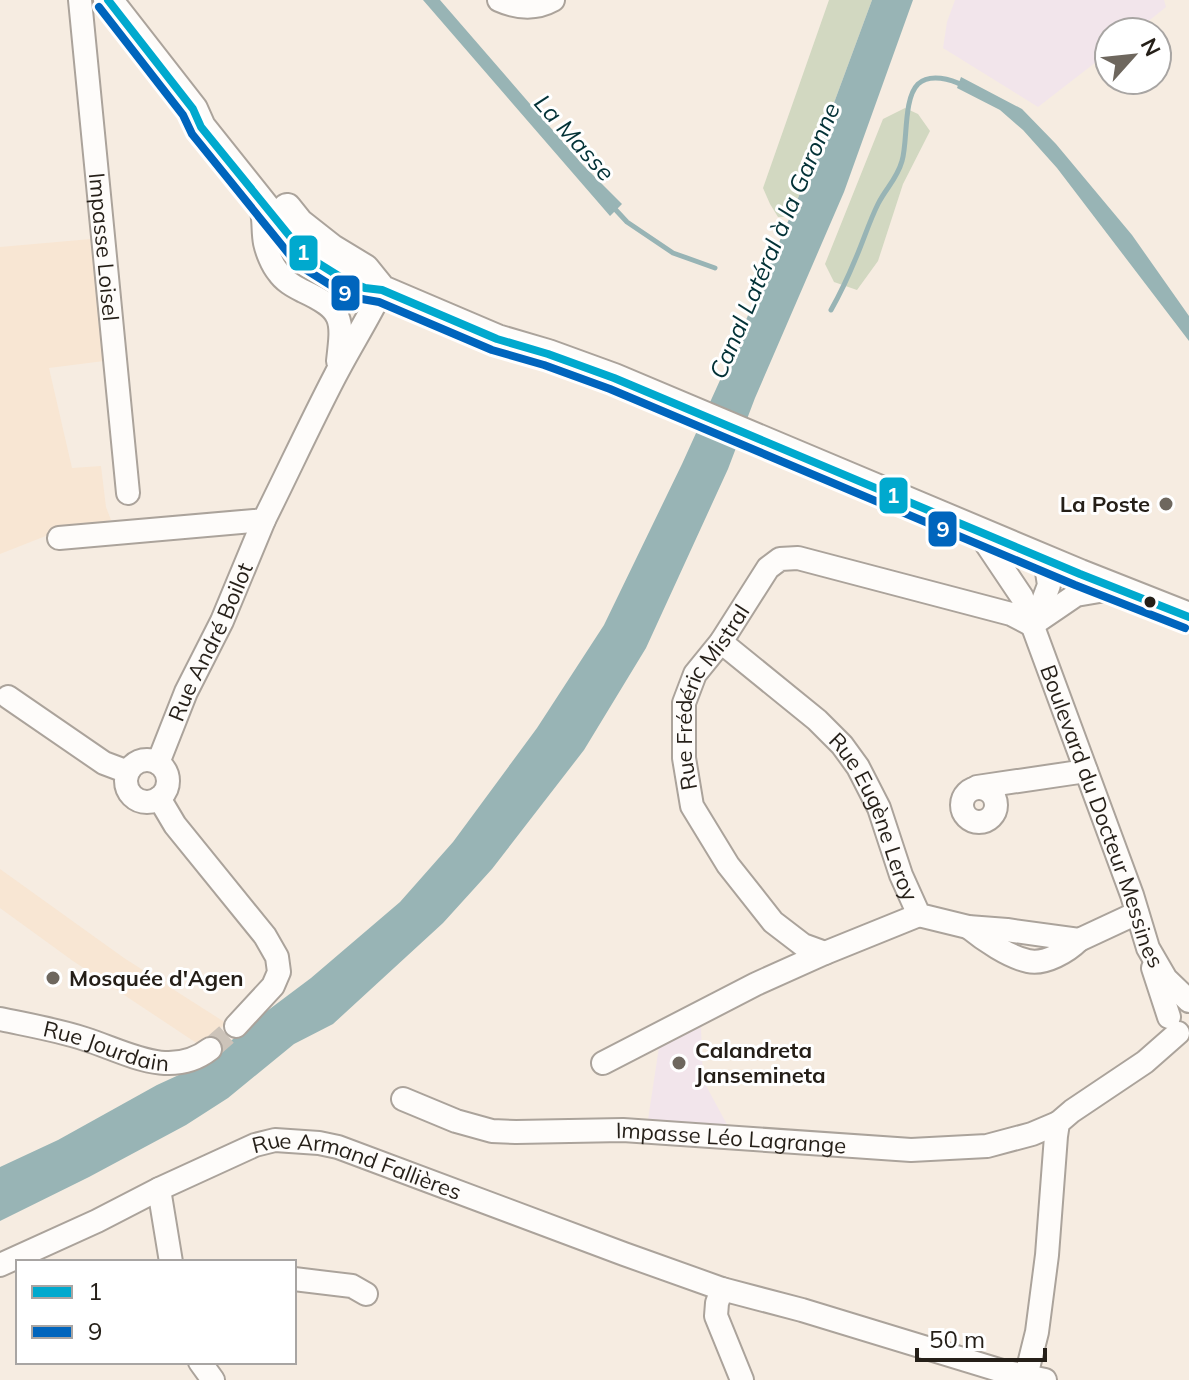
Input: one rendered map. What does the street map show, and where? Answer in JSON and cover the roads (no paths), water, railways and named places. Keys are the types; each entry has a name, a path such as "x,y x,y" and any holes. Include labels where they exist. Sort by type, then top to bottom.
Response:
{"main road":[{"path":"108,0 193,109 201,127 305,255 345,280 365,288 382,290 497,339 614,378 1189,617"},
{"path":"193,109 211,119 299,223"},
{"path":"259,200 299,223 332,249 365,269 382,290"}],"street":[{"name":"Impasse Loisel","path":"80,0 128,493"},
{"path":"499,0 513,6 531,7 553,0"},
{"path":"259,200 265,243 278,273 289,284 313,295 339,317 342,329 336,373"},
{"name":"Rue André Boilot","path":"158,763 186,692 222,621 264,520 336,373 382,290"},
{"path":"59,538 264,520"},
{"name":"Boulevard du Docteur Messines","path":"977,530 1022,597 1033,623 1148,948 1166,979 1189,1002"},
{"name":"Rue Frédéric Mistral","path":"825,953 803,945 773,922 728,865 692,806 684,758 684,703 695,674 721,642 768,568 780,559 798,558 1011,614 1033,623"},
{"path":"1022,597 1045,559"},
{"path":"1033,623 1049,585 1045,559"},
{"path":"1033,623 1076,595 1119,588"},
{"name":"Rue Eugène Leroy","path":"721,642 817,720 842,745 858,767 879,808 901,875 919,915 968,927 1079,940 1137,913"},
{"path":"8,697 104,763 128,772"},
{"path":"141,760 158,763 168,777 166,791 149,803 136,800 125,782 128,772 141,760"},
{"path":"977,787 1086,771"},
{"path":"159,798 175,825 265,936 277,957 279,972 275,982 236,1026"},
{"path":"603,1063 756,984 919,915"},
{"path":"1148,948 1153,969 1179,1028"},
{"name":"Impasse Léo Lagrange","path":"403,1099 456,1121 492,1131 623,1130 911,1150 987,1146 1032,1134 1058,1123 1145,1062 1179,1028 1171,1012 1177,1005 1189,1002"},
{"name":"Rue Jourdain","path":"0,1019 84,1039 154,1062 183,1063 210,1049"},
{"path":"1035,1378 1058,1123"},
{"name":"Rue Armand Fallières","path":"0,1265 255,1145 275,1140 319,1143 338,1147 722,1289 1035,1378"},
{"path":"159,1189 171,1260"},
{"path":"296,1279 352,1286 366,1294"},
{"path":"722,1289 716,1316 742,1380"}],"water":[{"path":"423,0 440,0 582,164 622,204 610,216"},
{"path":"872,0 913,0 844,192 755,398 728,469 646,648 584,750 492,869 443,923 333,1024 294,1044 228,1098 186,1125 0,1221 0,1167 205,1063 311,978 400,902 453,842 537,728 604,625 682,464 804,184"},
{"path":"961,77 1022,109 1056,144 1132,235 1189,316 1189,341 1057,168 1000,110 957,88"}],"waterway":[{"path":"831,310 878,204 900,167 913,91 918,84 934,78 964,86"},
{"name":"La Masse","path":"614,208 627,222 673,253 715,268"}],"tunnel":[{"path":"210,1049 236,1026"}],"place":[{"name":"La Poste","path":"1166,504"},
{"name":"Mosquée d'Agen","path":"53,978"},
{"name":"Calandreta Jansemineta","path":"679,1063"}],"water label":[{"name":"Canal Latéral à la Garonne","path":"775,241"}]}
